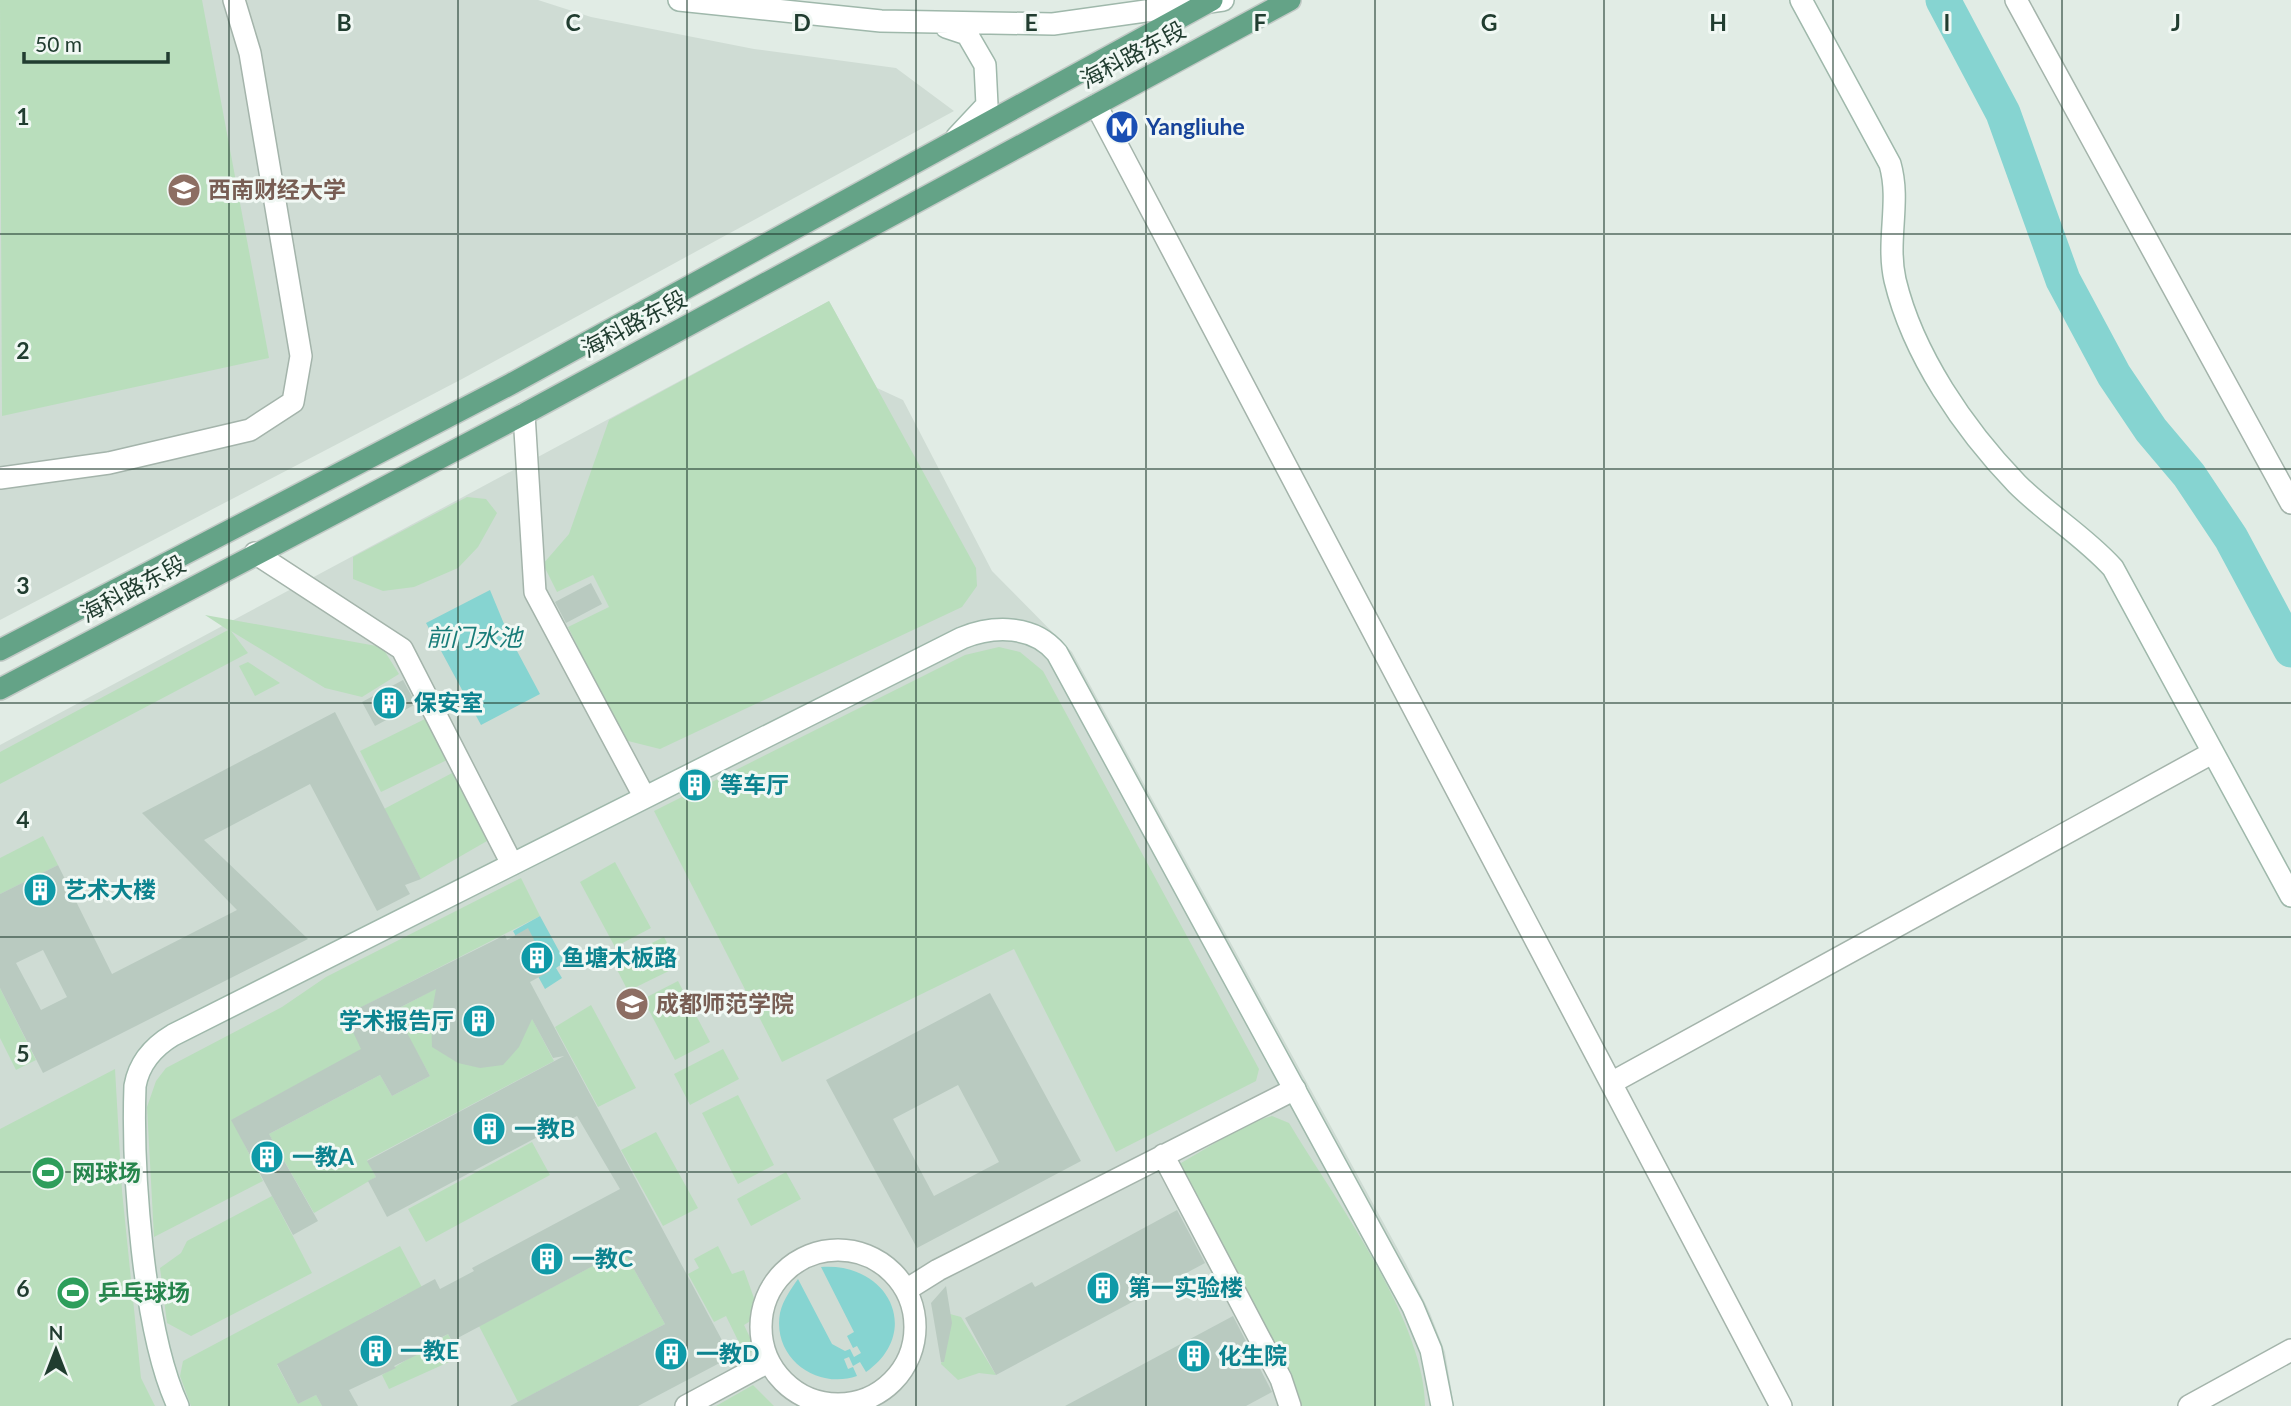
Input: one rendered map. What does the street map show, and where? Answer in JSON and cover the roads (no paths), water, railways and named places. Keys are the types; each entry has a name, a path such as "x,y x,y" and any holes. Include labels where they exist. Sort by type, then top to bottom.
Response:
{"main road":[{"name":"海科路东段","path":"0,690 255,553 524,414 1290,0"},
{"name":"海科路东段","path":"0,650 511,384 957,137 1207,3"}],"street":[{"path":"0,478 109,463 250,430 293,402 301,356 250,52 234,0"},
{"path":"679,0 881,21 1053,24 1223,0"},
{"path":"1801,0 1890,164 1896,185 1890,242 1895,280 1935,379 1974,434 2019,485 2093,546 2113,568 2211,753 2291,896"},
{"path":"2016,0 2291,503"},
{"path":"934,22 967,34 985,65 987,105 957,137"},
{"path":"1096,105 1781,1406"},
{"path":"524,414 535,592 644,796"},
{"path":"255,553 402,649 512,864"},
{"path":"178,1406 165,1372 144,1250 134,1097 136,1075 152,1051 173,1035 644,796 968,636 997,629 1033,635 1057,653 1413,1307 1431,1350 1442,1406"},
{"path":"1611,1083 2211,753"},
{"path":"906,1290 938,1270 1295,1089"},
{"path":"1163,1156 1281,1379 1290,1406"},
{"path":"841,1250 867,1255 889,1269 906,1290 914,1314 915,1339 907,1362 892,1382 872,1397 848,1404 823,1404 800,1395 780,1380 768,1362 760,1335 762,1309 772,1284 791,1265 814,1253 841,1250"},
{"path":"2189,1406 2291,1350"},
{"path":"685,1406 768,1362"}],"water":[{"name":"前门水池","path":"490,590 509,636 540,694 481,725 426,623"},
{"path":"540,916 565,962 556,968 562,978 545,989 513,931"},
{"path":"821,1267 845,1268 865,1276 880,1287 890,1303 895,1320 893,1338 883,1356 866,1372 860,1362 853,1366 849,1357 844,1359 848,1369 853,1367 857,1376 842,1379 813,1374 800,1367 783,1344 779,1329 780,1313 785,1299 798,1279 832,1344 845,1351 850,1349 854,1357 861,1353 857,1346 853,1348 847,1336 854,1332"}],"waterway":[{"path":"1943,0 2003,113 2063,280 2114,375 2151,430 2189,475 2231,538 2291,650"}],"place":[{"name":"Yangliuhe","path":"1122,127"},
{"name":"西南财经大学","path":"184,190"},
{"name":"保安室","path":"389,703"},
{"name":"等车厅","path":"695,785"},
{"name":"艺术大楼","path":"40,890"},
{"name":"鱼塘木板路","path":"537,958"},
{"name":"成都师范学院","path":"632,1004"},
{"name":"学术报告厅","path":"479,1021"},
{"name":"一教B","path":"489,1129"},
{"name":"一教A","path":"267,1157"},
{"name":"网球场","path":"48,1173"},
{"name":"一教C","path":"547,1259"},
{"name":"第一实验楼","path":"1103,1288"},
{"name":"乒乓球场","path":"73,1293"},
{"name":"一教E","path":"376,1351"},
{"name":"一教D","path":"671,1354"},
{"name":"化生院","path":"1194,1356"}]}
